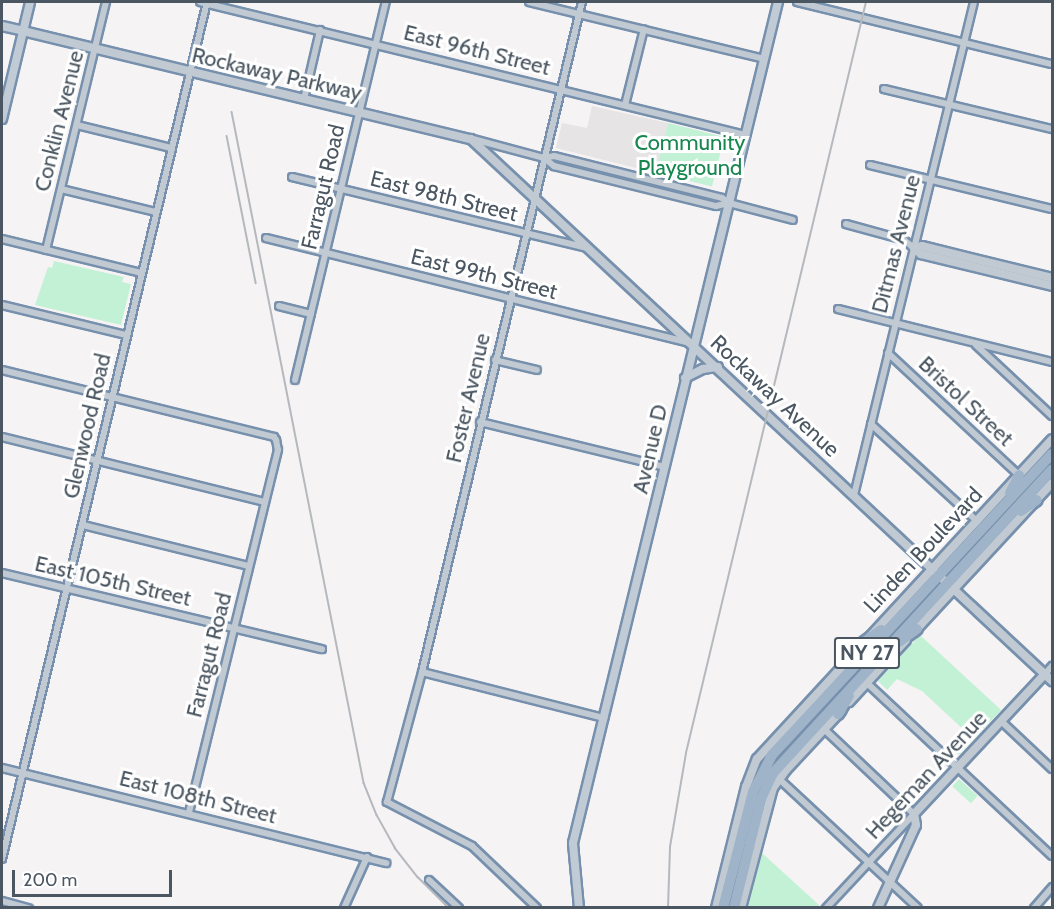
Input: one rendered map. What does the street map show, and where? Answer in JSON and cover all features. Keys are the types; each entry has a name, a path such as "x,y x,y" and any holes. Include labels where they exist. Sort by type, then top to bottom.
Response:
{"highway":[{"name":"Linden Boulevard","path":"723,908 751,801 768,769 936,572 1053,454"},
{"name":"Linden Boulevard","path":"734,908 768,769 865,678 879,656 951,586 1005,521 1053,470"},
{"path":"1002,507 1020,475"},
{"path":"1005,521 1036,500"},
{"path":"864,642 899,618"},
{"path":"879,656 917,629"},
{"path":"838,714 865,678"}],"main road":[{"path":"2,119 3,107 30,2"},
{"name":"Avenue D","path":"579,908 573,843 778,2"},
{"name":"Rockaway Parkway","path":"2,26 23,31"},
{"path":"685,378 704,369 718,367"}],"street":[{"name":"Conklin Avenue","path":"46,250 106,2"},
{"name":"East 96th Street","path":"205,2 745,135"},
{"name":"Glenwood Road","path":"2,859 99,461 111,397 205,2"},
{"name":"Farragut Road","path":"295,380 386,2"},
{"path":"529,2 764,59"},
{"name":"Foster Avenue","path":"537,908 472,846 387,802 422,672 582,2"},
{"path":"797,2 1053,64"},
{"name":"Ditmas Avenue","path":"854,495 974,2"},
{"path":"625,105 644,29"},
{"path":"304,99 320,30"},
{"name":"Rockaway Parkway","path":"23,31 471,139 544,158 554,166 716,206 729,203"},
{"path":"884,89 1053,129"},
{"path":"76,125 171,148"},
{"name":"Rockaway Avenue","path":"471,139 1053,681"},
{"name":"Rockaway Parkway","path":"544,158 554,156 722,198 729,203 793,220"},
{"path":"870,165 1053,209"},
{"name":"East 98th Street","path":"292,177 589,249"},
{"path":"61,189 156,212"},
{"path":"846,224 904,240 921,254 1053,286"},
{"name":"East 99th Street","path":"266,238 693,344"},
{"path":"2,239 141,273"},
{"path":"914,249 922,246 1053,278"},
{"path":"2,304 126,335"},
{"path":"279,306 311,314"},
{"path":"838,309 1053,362"},
{"path":"975,344 1053,416"},
{"path":"998,365 1004,351"},
{"name":"Bristol Street","path":"888,353 1020,475"},
{"path":"495,360 537,370"},
{"path":"2,370 111,397"},
{"name":"Farragut Road","path":"111,397 273,437 278,450 189,813"},
{"path":"480,422 664,468"},
{"path":"871,424 977,521"},
{"path":"2,437 264,502"},
{"name":"Linden Boulevard","path":"741,908 769,801 768,769 864,642 936,572 977,521 1053,439"},
{"name":"Linden Boulevard","path":"865,678 917,629 951,586 1053,483"},
{"path":"83,525 249,566"},
{"name":"East 105th Street","path":"2,573 322,649"},
{"name":"Hegeman Avenue","path":"826,907 1053,666"},
{"path":"422,672 604,718"},
{"path":"865,678 1053,856"},
{"name":"Linden Boulevard","path":"716,908 746,787 824,729 838,714"},
{"path":"1001,721 1053,769"},
{"path":"824,729 914,814 916,825 878,908"},
{"name":"East 108th Street","path":"2,768 386,863"},
{"path":"768,769 918,908"},
{"path":"344,908 367,857"},
{"path":"429,880 459,908"},
{"path":"1034,908 1053,888"},
{"path":"2,901 29,908"}],"shaded area":[{"path":"592,106 668,123 656,173 556,148 562,123 587,128"}],"green space":[{"name":"Community Playground","path":"668,123 724,137 712,187 656,172"},
{"path":"54,261 124,277 122,282 131,284 121,325 35,305 48,267 52,268"},
{"path":"920,635 1001,710 959,755 950,748 965,731 922,691 897,679 887,690 878,681"},
{"path":"959,779 978,796 971,803 952,786"},
{"path":"762,853 819,905 817,907 748,907"}],"railway":[{"path":"668,908 670,847 686,753 866,2"},
{"path":"232,112 364,783 377,815 395,848 418,877 449,908"},
{"path":"227,136 256,283"}]}
